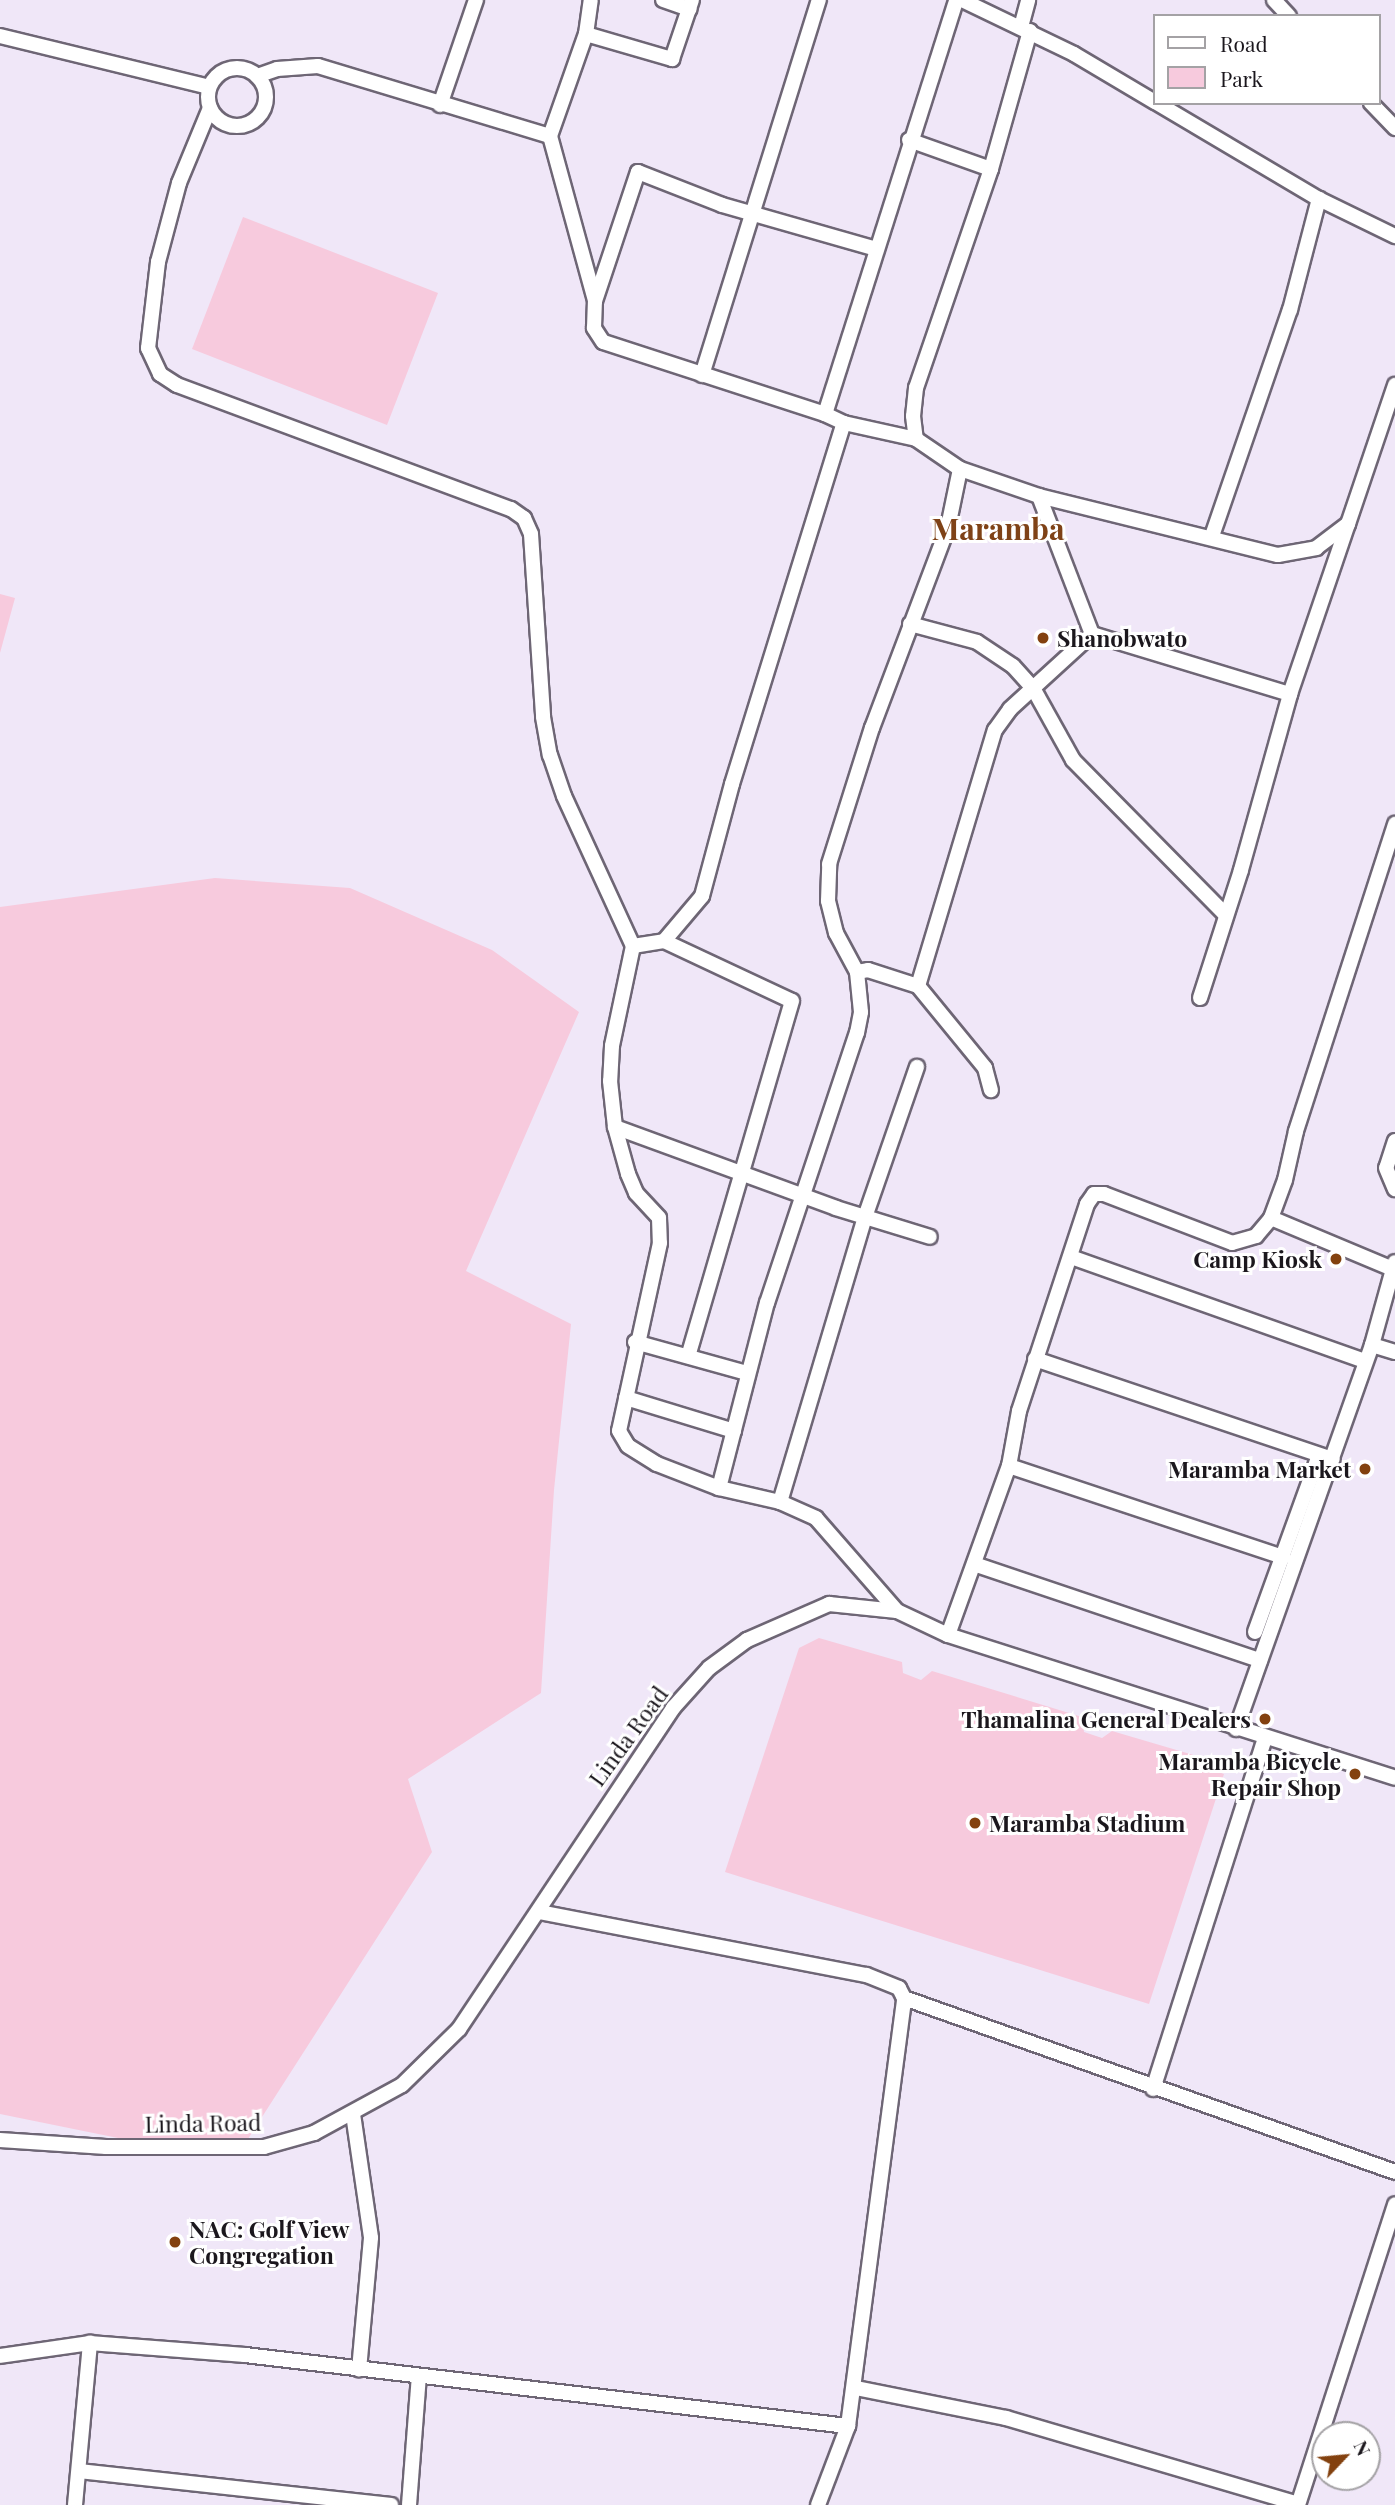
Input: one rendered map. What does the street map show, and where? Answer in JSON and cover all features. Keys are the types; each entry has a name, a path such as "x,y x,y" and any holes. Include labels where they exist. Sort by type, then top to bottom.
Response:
{"street":[{"path":"440,105 476,0"},
{"path":"591,0 586,34 550,136 595,301"},
{"path":"586,34 672,58 691,4 663,0"},
{"path":"702,374 750,212 819,0"},
{"path":"825,414 909,140 956,0"},
{"path":"962,0 1026,29 1154,102"},
{"path":"916,439 913,416 916,388 991,169 1026,29 1028,0"},
{"path":"1274,0 1287,14"},
{"path":"0,36 209,87"},
{"path":"550,136 318,66 277,69 257,76 231,68 221,72 209,87 210,108 179,183 158,262 148,348 152,363 177,385 524,518 531,534 543,717 550,755 564,796 632,946 612,1046 610,1081 615,1127 632,1183 660,1224 660,1242 635,1342 619,1432 628,1446 675,1473 719,1488 780,1502 829,1528 897,1611"},
{"path":"210,108 223,122 251,122 266,101 257,76"},
{"path":"1159,105 1319,200 1395,236"},
{"path":"1373,105 1395,128"},
{"path":"909,140 991,169"},
{"path":"876,249 750,212 638,172 595,301 594,328 603,342 825,414 844,423 916,439 960,469 1039,496 1212,536 1278,555 1317,548 1349,524"},
{"path":"1212,536 1290,310 1319,200"},
{"path":"1200,998 1290,694 1395,385"},
{"path":"664,941 702,896 732,784 844,423"},
{"path":"719,1488 747,1373 858,1033 861,1012 857,972 836,933 828,901 829,864 910,624 948,527 960,469"},
{"path":"1039,496 1091,634"},
{"path":"910,624 977,642 1013,666 1033,688 1073,761 1226,915"},
{"path":"1091,634 1290,694"},
{"path":"918,986 995,730 1010,709 1091,634"},
{"path":"948,1635 1009,1466 1035,1359 1094,1194 1232,1243 1256,1236 1271,1218 1395,824"},
{"path":"632,946 664,941 792,1001 688,1356"},
{"path":"857,972 868,970 918,986 985,1068 991,1090"},
{"path":"780,1502 866,1217 917,1067"},
{"path":"615,1127 743,1175 930,1237"},
{"path":"1395,1141 1386,1168 1395,1189"},
{"path":"1255,1632 1283,1557 1372,1345 1394,1266 1271,1218"},
{"path":"1071,1257 1365,1362"},
{"path":"635,1342 747,1373"},
{"path":"1372,1345 1395,1352"},
{"path":"1035,1359 1326,1457"},
{"path":"626,1398 733,1431"},
{"path":"1236,1728 1261,1660 1326,1457"},
{"path":"1009,1466 1283,1557"},
{"path":"974,1564 1261,1660"},
{"name":"Linda Road","path":"0,2140 233,2149 288,2141 353,2114 402,2085 440,2052 539,1912 624,1777 673,1707 709,1668 747,1640 813,1608 841,1603 897,1611 948,1635 1395,1778"},
{"path":"1153,2089 1265,1738"},
{"path":"539,1912 890,1981 904,1998 1153,2089 1395,2172"},
{"path":"818,2505 848,2426 856,2388 904,1998"},
{"path":"353,2114 371,2238 359,2369"},
{"path":"856,2388 1006,2418 1298,2505 1395,2204"},
{"path":"0,2356 90,2343 359,2369 848,2426"},
{"path":"75,2505 90,2343"},
{"path":"409,2505 419,2376"},
{"path":"79,2471 391,2505"}],"green space":[{"path":"243,217 438,293 387,425 192,349"},
{"path":"0,594 15,598 0,653"},
{"path":"215,878 350,888 492,950 579,1012 466,1271 571,1324 554,1490 541,1693 408,1779 432,1852 246,2142 177,2150 0,2114 0,907"},
{"name":"Maramba Stadium","path":"819,1638 902,1662 903,1673 921,1680 932,1671 1082,1717 1084,1732 1102,1738 1112,1731 1207,1759 1204,1767 1224,1774 1149,2004 725,1872 799,1648"}],"place":[{"name":"Shanobwato","path":"1043,638"},
{"name":"Camp Kiosk","path":"1336,1259"},
{"name":"Maramba Market","path":"1365,1469"},
{"name":"Thamalina General Dealers","path":"1265,1719"},
{"name":"Maramba Bicycle Repair Shop","path":"1355,1774"},
{"name":"Maramba Stadium","path":"975,1823"},
{"name":"NAC: Golf View Congregation","path":"175,2242"}],"district":[{"name":"Maramba","path":"998,528"}]}
